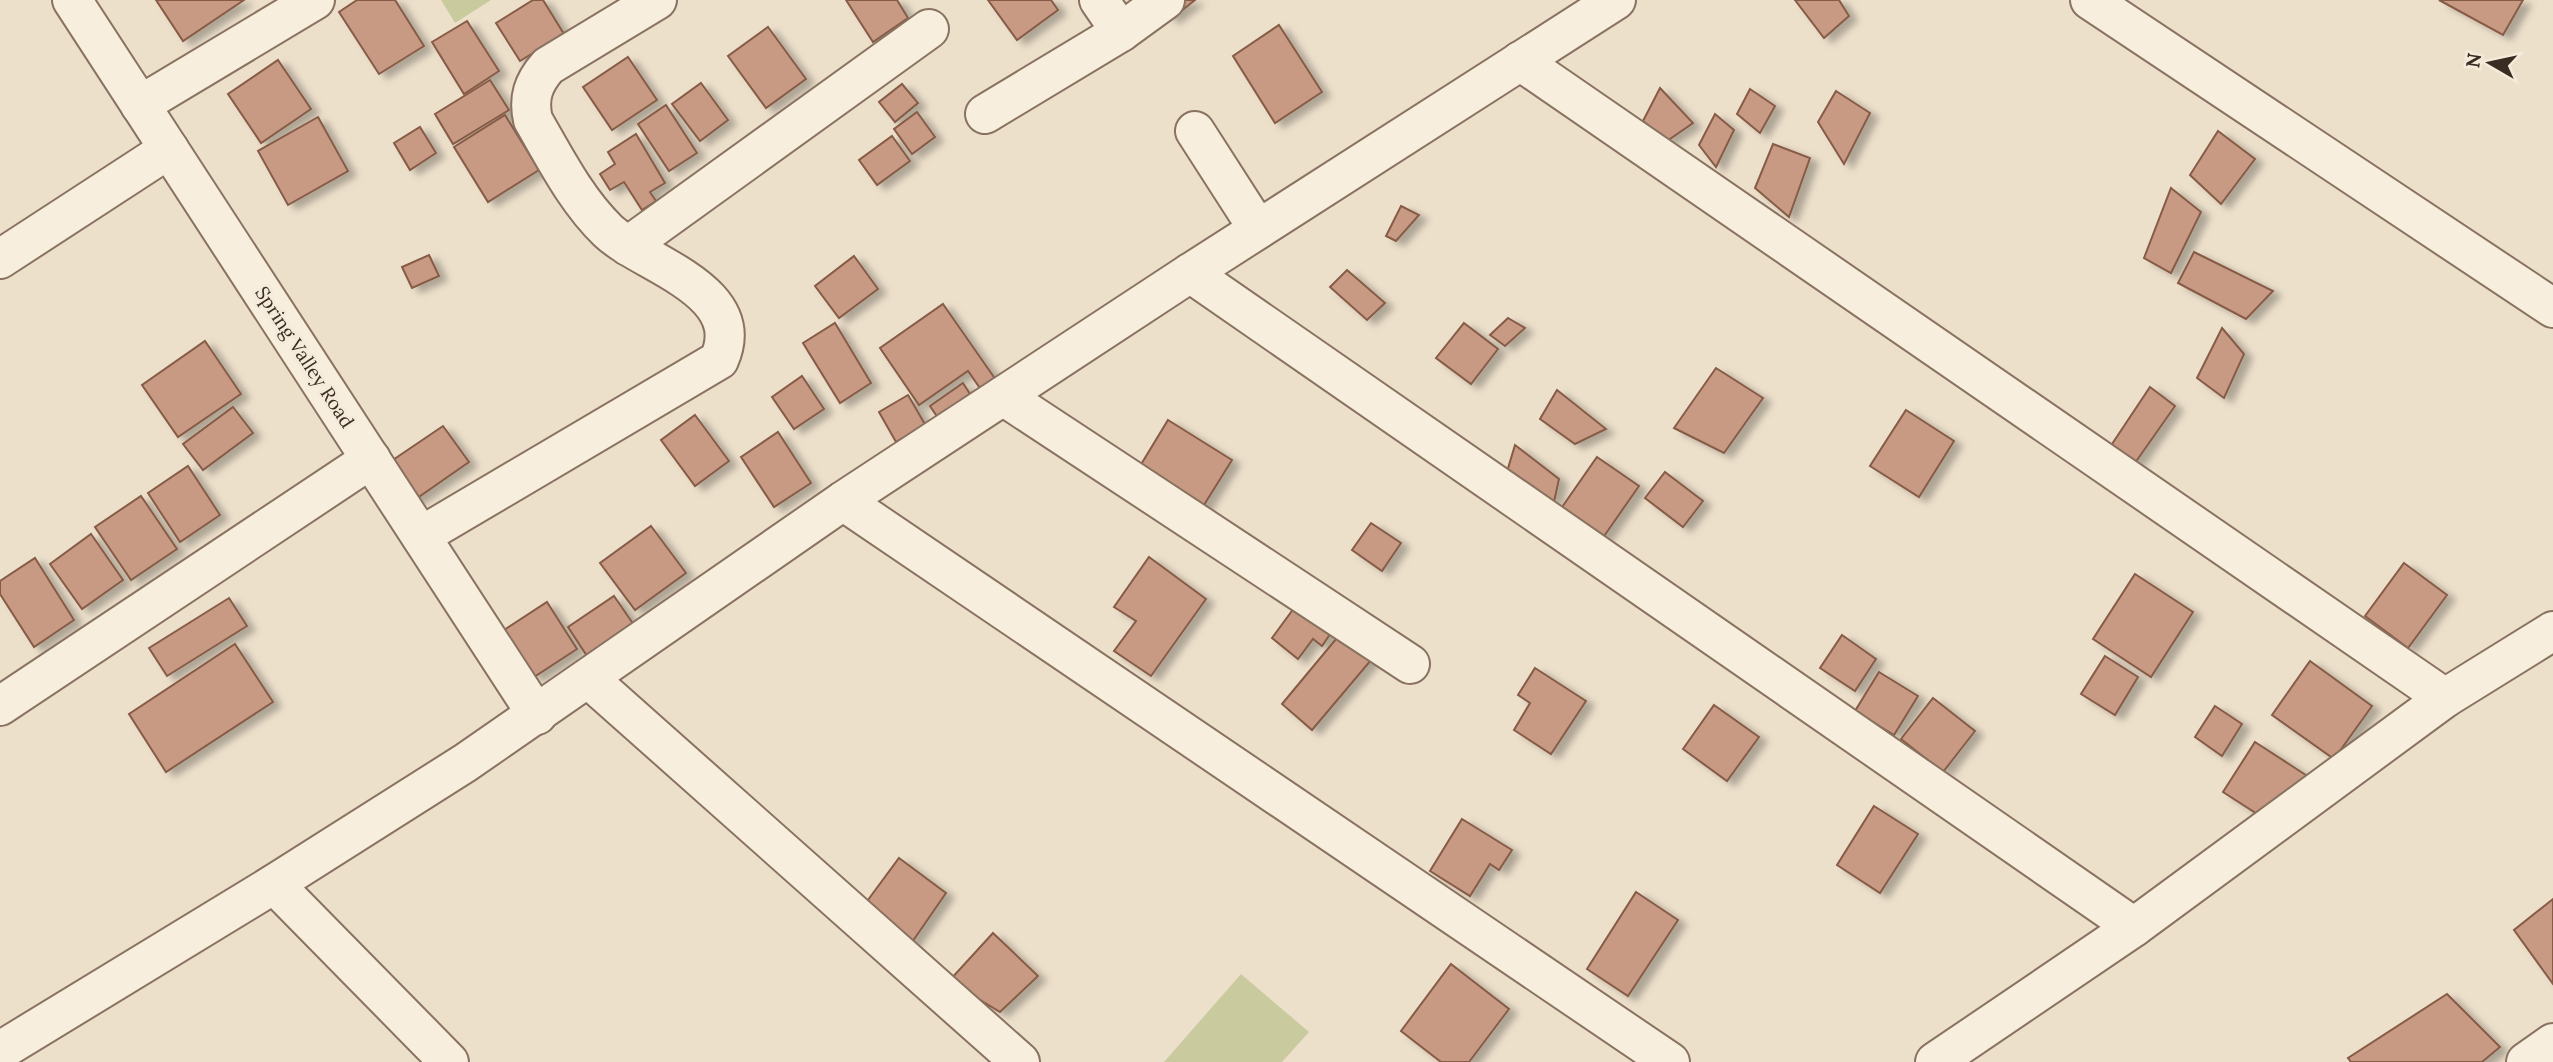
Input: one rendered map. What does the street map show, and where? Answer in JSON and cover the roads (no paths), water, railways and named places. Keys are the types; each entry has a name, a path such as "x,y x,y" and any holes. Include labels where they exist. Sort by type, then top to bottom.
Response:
{"street":[{"name":"Spring Valley Road","path":"72,0 537,715"},
{"path":"140,105 314,0"},
{"path":"421,536 719,360 726,346 724,329 702,293 672,269 628,246 593,216 533,120 531,92 537,78 548,66 657,0"},
{"path":"1099,0 1121,32"},
{"path":"985,114 1121,32 1166,0"},
{"path":"0,1051 274,884 537,715 843,501 1190,272 1616,0"},
{"path":"2090,0 2553,308"},
{"path":"628,246 929,29"},
{"path":"1520,61 2445,698"},
{"path":"1195,131 1258,229"},
{"path":"0,259 169,149"},
{"path":"1190,272 2134,927"},
{"path":"1003,396 1410,664"},
{"path":"0,706 371,459"},
{"path":"843,501 1670,1062"},
{"path":"1935,1062 2134,927 2445,698 2553,631"},
{"path":"589,679 1020,1062"},
{"path":"274,884 449,1062"},
{"path":"2526,1062 2553,1043"}]}
